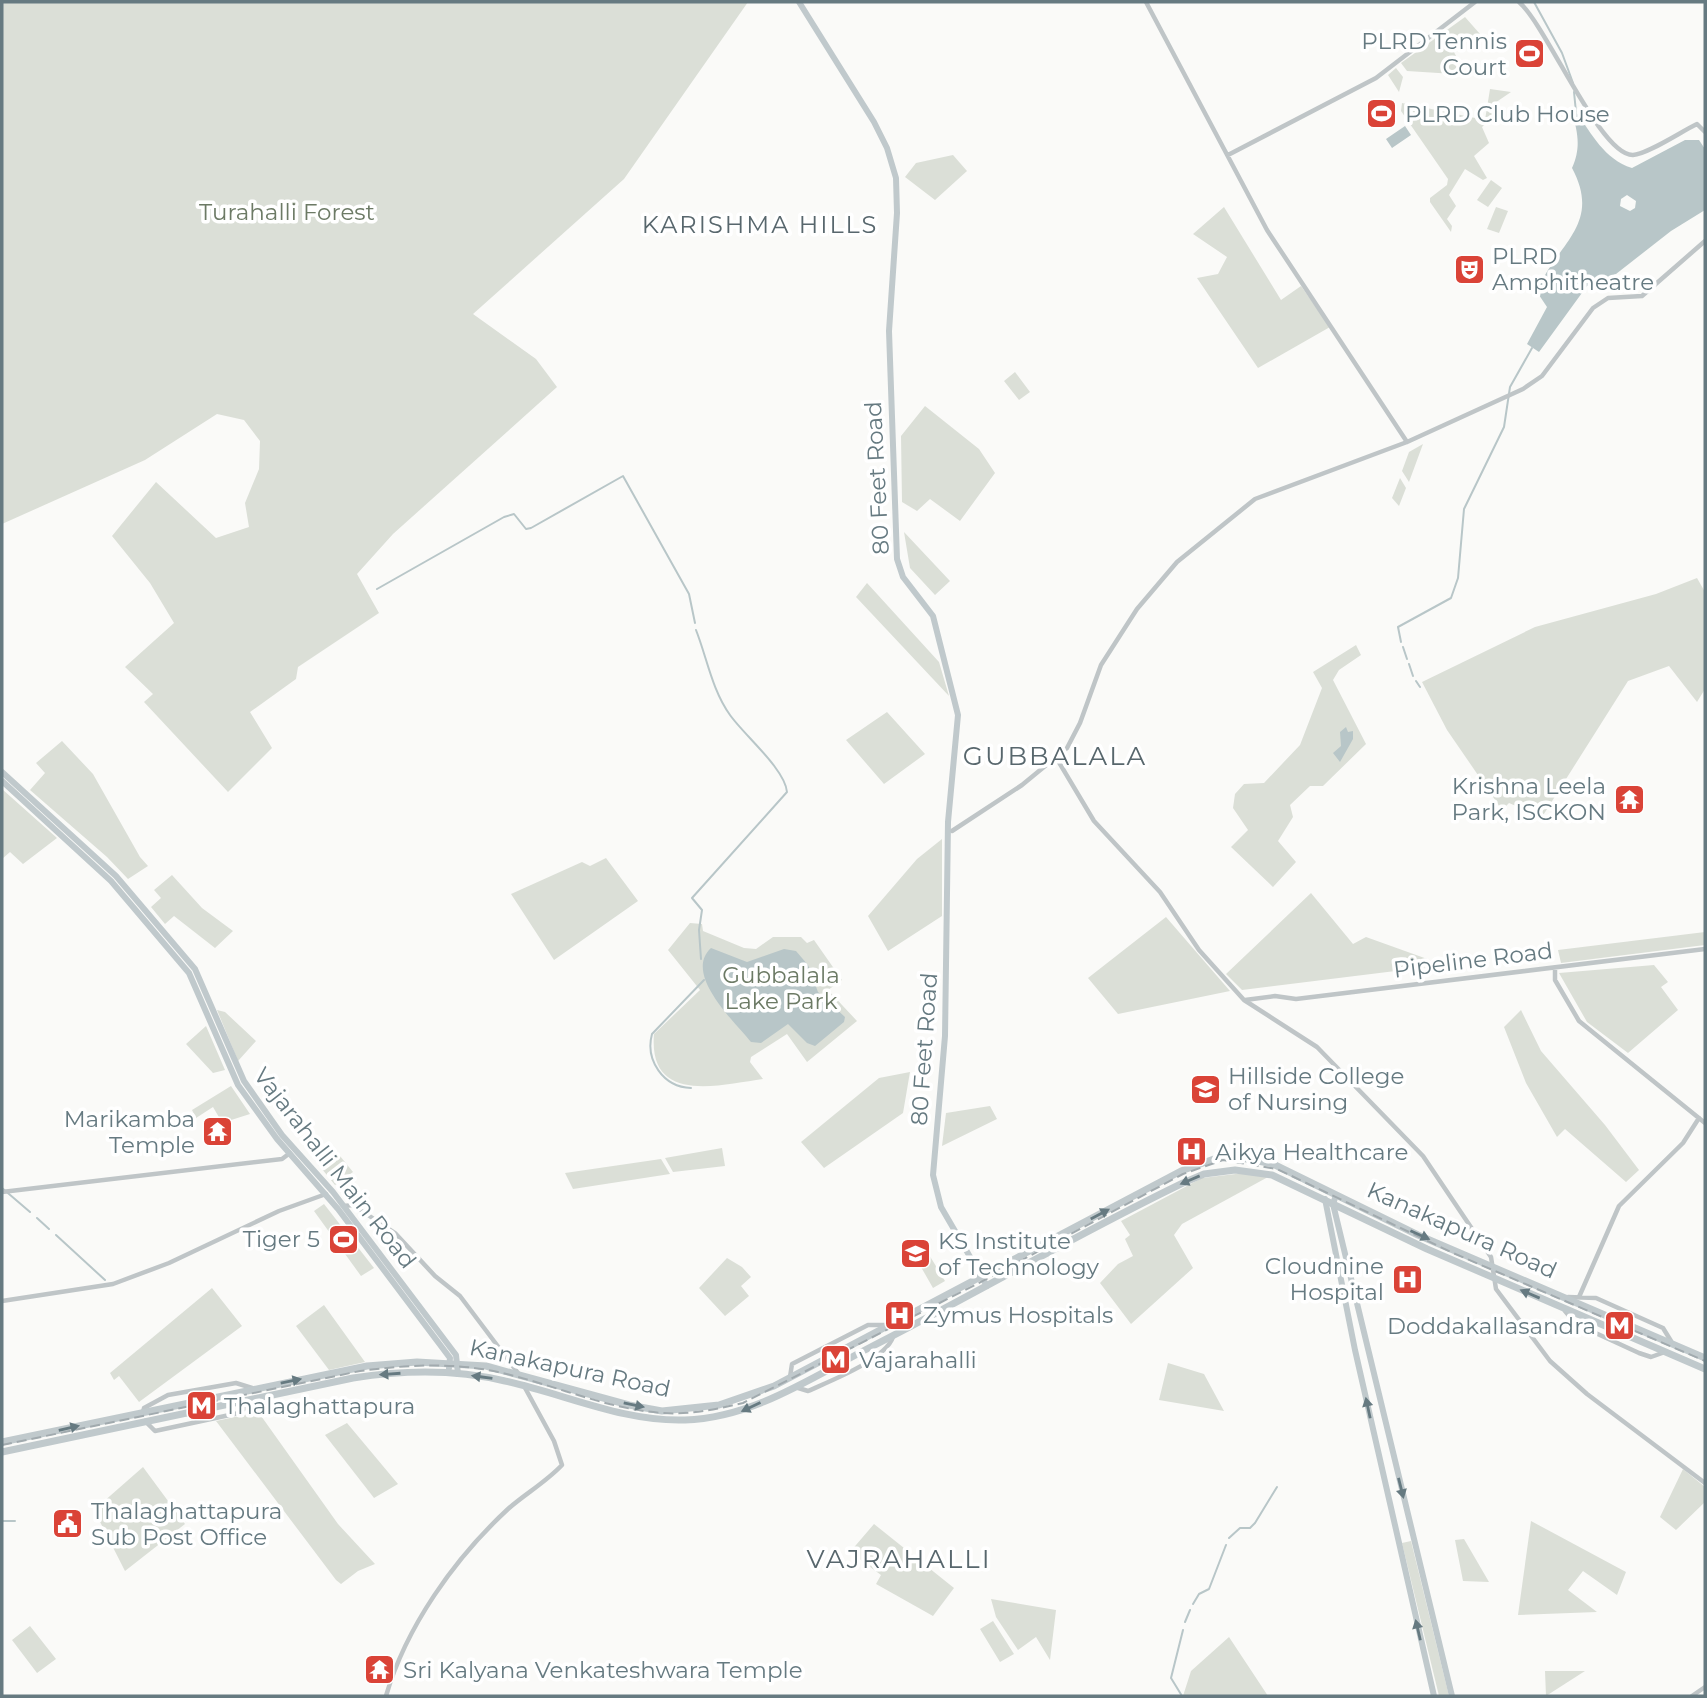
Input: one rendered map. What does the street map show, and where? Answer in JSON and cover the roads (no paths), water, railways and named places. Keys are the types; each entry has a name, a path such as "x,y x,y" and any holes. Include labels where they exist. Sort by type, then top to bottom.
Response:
{"highway":[{"name":"Kanakapura Road","path":"2,1442 367,1366 453,1363 518,1373 629,1405 666,1411 692,1410 735,1401 788,1378 888,1327 1181,1171 1218,1157 1235,1156 1273,1164 1494,1267 1705,1358"},
{"name":"Kanakapura Road","path":"2,1452 374,1375 448,1372 524,1386 622,1414 660,1420 735,1414 892,1337 1147,1200 1204,1174 1235,1170 1265,1173 1493,1278 1705,1369"},
{"path":"788,1378 793,1387"},
{"path":"265,1387 266,1397"}],"main road":[{"name":"80 Feet Road","path":"801,2 882,130 899,179 901,214 892,331 897,533 904,573 936,615 961,711 945,1058 933,1169 935,1188 944,1213 988,1285"},
{"name":"80 Feet Road","path":"801,2 879,131 890,155 897,185 889,331 897,559 903,577 933,616 958,715 948,822 945,1058"},
{"name":"Vajarahalli Main Road","path":"2,772 116,876 195,969 238,1072 294,1152 330,1193 453,1363"},
{"name":"Vajarahalli Main Road","path":"2,781 111,881 189,973 232,1075 277,1139 294,1152"},
{"path":"1327,1191 1325,1200 1355,1350 1434,1696"},
{"path":"1336,1195 1333,1204 1452,1696"},
{"path":"448,1372 453,1363"},
{"path":"453,1363 458,1374"}],"street":[{"path":"1146,2 1272,239 1408,442"},
{"path":"1228,155 1376,78 1475,2"},
{"path":"1519,2 1535,20 1603,132 1623,152 1634,155 1697,124 1705,131"},
{"path":"954,830 1057,759 1074,738 1098,673 1137,609 1177,562 1255,499 1408,442 1523,389 1542,376 1593,308 1608,298 1642,296 1705,242"},
{"path":"1057,759 1094,821 1160,892 1199,950 1244,1000 1317,1047 1423,1156 1494,1267 1496,1289 1550,1361 1587,1394 1705,1483"},
{"name":"Pipeline Road","path":"1244,1000 1275,996 1296,999 1705,949"},
{"path":"1555,967 1555,980 1579,1021 1705,1123"},
{"path":"1579,1297 1619,1206 1683,1143 1699,1118"},
{"path":"5,1192 282,1159 294,1152"},
{"path":"2,1301 113,1284 169,1263 279,1211 330,1193"},
{"path":"341,1208 353,1205 407,1244 435,1276 460,1296 518,1373"},
{"name":"Kanakapura Road","path":"1567,1297 1596,1298 1663,1328 1674,1344"},
{"path":"386,1696 402,1648 426,1607 491,1526 562,1465 554,1441 524,1386"},
{"name":"Kanakapura Road","path":"145,1421 155,1431 191,1424 239,1413 257,1399"},
{"path":"1692,1696 1705,1687"}],"waterway":[{"path":"1534,2 1562,53 1573,83"},
{"path":"1574,92 1576,112"},
{"path":"1401,642 1398,627 1451,598 1458,578 1464,509 1504,427 1510,387 1532,348"},
{"path":"377,589 504,517 514,514 526,529 531,528 623,476 689,594 695,623"},
{"path":"696,630 714,685 724,705 736,723 772,763 785,783 787,792 692,898 702,910 699,930 701,959"},
{"path":"1403,647 1407,659"},
{"path":"1409,664 1413,676"},
{"path":"1416,681 1420,687"},
{"path":"691,1088 672,1083 658,1070 651,1053 652,1034 704,980"},
{"path":"2,1188 30,1212"},
{"path":"37,1218 49,1229"},
{"path":"56,1235 105,1280"},
{"path":"1229,1538 1240,1528 1250,1528 1255,1523 1277,1487"},
{"path":"2,1521 15,1521"},
{"path":"1193,1604 1199,1594 1209,1589 1226,1545"},
{"path":"1185,1622 1190,1610"},
{"path":"1182,1696 1171,1678 1183,1630"}],"railway":[{"path":"2,1445 360,1371 412,1366 464,1367 498,1372 601,1402 643,1411 684,1413 743,1403 975,1285 1183,1174 1223,1160 1277,1169 1453,1253 1705,1361"}],"place":[{"name":"PLRD Tennis Court","path":"1530,54"},
{"name":"PLRD Club House","path":"1382,114"},
{"name":"PLRD Amphitheatre","path":"1469,269"},
{"name":"Krishna Leela Park, ISCKON","path":"1629,799"},
{"name":"Hillside College of Nursing","path":"1205,1089"},
{"name":"Marikamba Temple","path":"218,1132"},
{"name":"Aikya Healthcare","path":"1192,1152"},
{"name":"Tiger 5","path":"343,1239"},
{"name":"KS Institute of Technology","path":"915,1254"},
{"name":"Cloudnine Hospital","path":"1407,1279"},
{"name":"Zymus Hospitals","path":"900,1315"},
{"name":"Doddakallasandra","path":"1619,1326"},
{"name":"Vajarahalli","path":"836,1360"},
{"name":"Thalaghattapura","path":"201,1406"},
{"name":"Thalaghattapura Sub Post Office","path":"68,1524"},
{"name":"Sri Kalyana Venkateshwara Temple","path":"380,1670"}],"district":[{"name":"KARISHMA HILLS","path":"760,225"},
{"name":"GUBBALALA","path":"1055,756"},
{"name":"VAJRAHALLI","path":"899,1559"}],"park label":[{"name":"Turahalli Forest","path":"287,212"},
{"name":"Gubbalala Lake Park","path":"781,988"}]}
